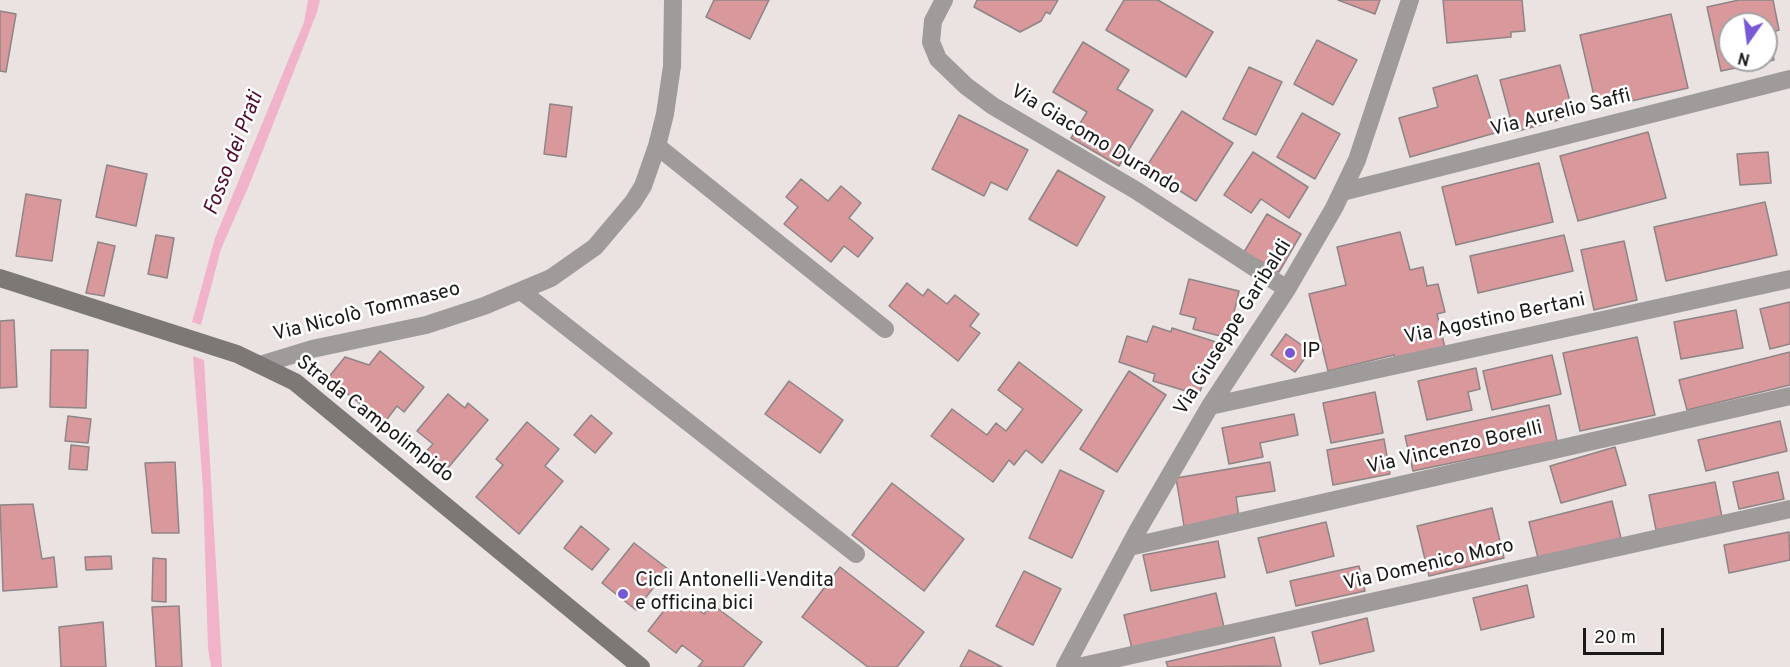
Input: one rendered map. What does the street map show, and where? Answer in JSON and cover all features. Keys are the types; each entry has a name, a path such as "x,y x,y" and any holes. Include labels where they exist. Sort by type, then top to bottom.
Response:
{"street":[{"name":"Via Nicolò Tommaseo","path":"263,364 312,349 426,325 521,291 568,267 604,239 638,194 657,146 665,114 672,66 673,0"},
{"name":"Via Giacomo Durando","path":"944,0 933,21 931,42 938,59 966,86 993,106 1137,191 1287,289"},
{"name":"Via Giuseppe Garibaldi","path":"1065,667 1129,546 1210,406 1287,289 1342,192 1362,144 1410,0"},
{"name":"Via Aurelio Saffi","path":"1342,192 1790,79"},
{"path":"657,146 885,329"},
{"name":"Strada Campolimpido","path":"0,278 228,351 263,364 295,382 641,667"},
{"name":"Via Agostino Bertani","path":"1210,406 1790,279"},
{"path":"521,291 856,554"},
{"name":"Via Vincenzo Borelli","path":"1129,546 1790,396"},
{"name":"Via Domenico Moro","path":"1078,667 1790,509"}],"shaded area":[{"path":"308,0 320,0 317,12 250,183 221,249 201,325 192,322 215,238 304,22"},
{"path":"193,356 204,360 222,667 211,667 208,648 203,488"}],"building":[{"path":"714,0 769,0 750,39 706,17"},
{"path":"977,0 1058,0 1050,14 1046,12 1041,21 1020,32 974,7"},
{"path":"1124,0 1158,0 1213,32 1186,77 1106,30"},
{"path":"1338,0 1380,0 1375,14"},
{"path":"1443,0 1522,0 1525,31 1511,32 1511,37 1447,43"},
{"path":"1739,0 1773,0 1775,12 1718,12 1718,57 1707,7"},
{"path":"0,11 16,14 6,72 0,71"},
{"path":"1671,14 1688,88 1597,109 1580,35"},
{"path":"1317,40 1357,60 1333,105 1294,84"},
{"path":"1083,42 1129,70 1117,89 1153,110 1119,166 1071,138 1087,112 1053,92"},
{"path":"1560,65 1574,116 1514,132 1500,80"},
{"path":"1249,67 1282,82 1256,135 1223,119"},
{"path":"1477,75 1495,133 1410,157 1399,118 1438,107 1433,88"},
{"path":"550,104 572,107 566,157 544,154"},
{"path":"1182,111 1233,143 1196,201 1145,169"},
{"path":"1302,113 1340,134 1315,179 1277,157"},
{"path":"959,115 1028,150 1007,190 991,182 984,196 932,169"},
{"path":"1648,132 1666,198 1578,221 1560,156"},
{"path":"1253,152 1308,187 1289,218 1261,199 1251,213 1224,195"},
{"path":"1768,152 1771,183 1740,185 1737,154"},
{"path":"1539,163 1553,222 1456,245 1442,187"},
{"path":"107,165 147,174 136,226 96,217"},
{"path":"1058,170 1105,197 1077,246 1029,219"},
{"path":"801,179 828,201 841,186 861,203 849,218 873,238 858,257 844,246 831,262 784,224 798,207 786,197"},
{"path":"26,194 61,200 52,261 16,256"},
{"path":"1765,202 1777,255 1666,281 1654,227"},
{"path":"1267,214 1301,234 1279,272 1244,252"},
{"path":"1400,232 1410,270 1423,267 1427,286 1438,284 1445,312 1437,314 1446,352 1397,364 1394,355 1328,371 1309,294 1346,285 1337,247"},
{"path":"156,235 174,238 167,278 148,274"},
{"path":"1564,235 1573,271 1478,293 1470,256"},
{"path":"1624,241 1637,300 1594,310 1581,250"},
{"path":"98,242 115,246 104,296 86,293"},
{"path":"1189,279 1239,291 1228,338 1193,329 1196,318 1180,314"},
{"path":"907,283 923,296 928,289 947,304 955,295 979,314 970,326 980,333 958,361 889,306"},
{"path":"1790,302 1790,344 1770,349 1760,309"},
{"path":"1736,310 1743,348 1681,359 1674,322"},
{"path":"14,320 17,387 0,388 0,321"},
{"path":"1153,326 1171,332 1172,328 1216,342 1199,395 1153,381 1155,374 1119,362 1127,336 1147,342"},
{"name":"IP","path":"1286,334 1310,351 1295,372 1271,355"},
{"path":"1637,337 1655,415 1580,431 1563,353"},
{"path":"51,350 88,350 86,408 50,407"},
{"path":"380,351 424,387 404,412 397,406 384,423 328,378 345,357 369,365"},
{"path":"1790,352 1790,385 1687,410 1679,380"},
{"path":"1552,355 1561,394 1492,410 1483,371"},
{"path":"1019,362 1082,410 1042,463 1026,450 1014,465 1009,460 993,482 931,436 952,409 987,435 996,423 1006,431 1023,409 998,390"},
{"path":"1476,368 1480,389 1468,392 1472,410 1427,420 1418,381"},
{"path":"1129,371 1166,395 1117,472 1080,449"},
{"path":"789,381 843,420 820,453 765,414"},
{"path":"1375,392 1383,433 1331,443 1323,403"},
{"path":"448,394 465,408 468,403 488,420 442,475 421,457 433,444 417,431"},
{"path":"1549,405 1557,441 1413,471 1405,436"},
{"path":"1294,414 1298,435 1260,443 1263,457 1229,464 1222,428"},
{"path":"591,415 612,433 595,453 574,435"},
{"path":"68,416 91,419 88,443 65,441"},
{"path":"1780,421 1787,451 1706,471 1698,440"},
{"path":"527,422 559,449 545,466 563,481 519,534 476,497 503,465 496,459"},
{"path":"1384,439 1390,474 1333,485 1327,450"},
{"path":"71,445 89,447 87,470 69,469"},
{"path":"1615,447 1626,485 1561,503 1550,466"},
{"path":"175,462 179,533 152,533 145,463"},
{"path":"1270,462 1275,491 1236,497 1239,517 1184,526 1176,478"},
{"path":"1060,470 1104,491 1072,558 1029,538"},
{"path":"1778,472 1784,499 1739,509 1733,482"},
{"path":"1715,482 1722,517 1656,530 1649,495"},
{"path":"892,483 964,539 924,591 852,535"},
{"path":"1612,501 1621,538 1538,558 1529,522"},
{"path":"33,504 42,559 54,557 57,587 3,591 0,505"},
{"path":"1492,508 1504,558 1429,576 1417,526"},
{"path":"1326,522 1334,556 1267,573 1258,538"},
{"path":"581,526 609,549 592,570 564,548"},
{"path":"1789,532 1790,560 1729,573 1724,545"},
{"path":"1218,541 1225,577 1151,591 1143,555"},
{"path":"634,543 668,569 636,610 602,583"},
{"path":"111,556 112,569 86,570 85,557"},
{"path":"153,558 166,559 166,602 152,601"},
{"path":"1359,566 1365,591 1296,606 1290,581"},
{"path":"840,567 924,632 897,667 868,667 802,617"},
{"path":"1024,571 1061,589 1033,645 996,626"},
{"path":"1527,585 1534,617 1481,630 1473,598"},
{"path":"1216,593 1224,627 1132,649 1124,615"},
{"path":"677,594 704,614 712,604 762,642 743,667 698,667 703,661 682,645 676,653 648,631"},
{"path":"179,606 182,667 156,667 152,607"},
{"path":"1367,618 1374,651 1320,664 1312,632"},
{"path":"103,622 106,667 61,667 59,627"},
{"path":"1274,637 1281,666 1168,667 1166,662"},
{"path":"969,650 1002,667 960,667"}],"place":[{"name":"IP","path":"1290,353"},
{"name":"Cicli Antonelli-Vendita e officina bici","path":"623,594"}],"water label":[{"name":"Fosso dei Prati","path":"235,154"}]}
